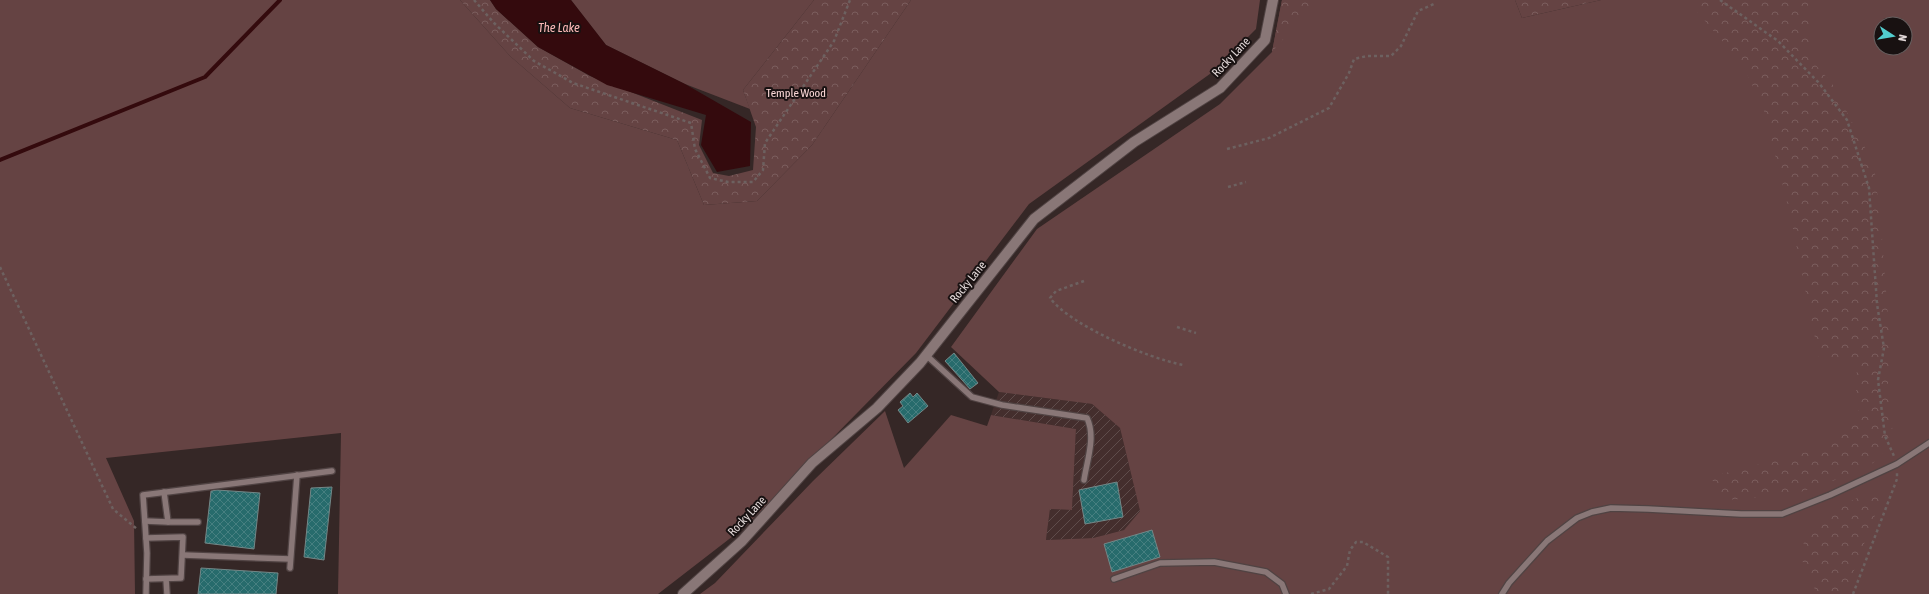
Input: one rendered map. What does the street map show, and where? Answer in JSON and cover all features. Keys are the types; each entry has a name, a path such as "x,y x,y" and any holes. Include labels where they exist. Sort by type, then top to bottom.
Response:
{"street":[{"name":"Rocky Lane","path":"683,594 742,541 812,463 877,408 926,355 1034,219 1134,142 1220,88 1265,40 1273,0"}],"lane":[{"path":"926,355 972,397 1002,404 1086,418 1091,426 1091,436 1084,480"},
{"path":"1502,594 1527,562 1552,536 1577,518 1592,512 1611,508 1741,514 1782,514 1830,496 1897,464 1929,443"},
{"path":"146,594 146,530 143,495 332,471"},
{"path":"290,568 296,475"},
{"path":"164,492 168,522"},
{"path":"145,521 198,522"},
{"path":"146,538 184,537 181,578 146,579"},
{"path":"183,555 290,559"},
{"path":"1114,579 1160,563 1214,562 1266,572 1282,584 1286,594"},
{"path":"166,579 167,594"}],"path":[{"path":"474,0 494,23 517,45 534,61 547,69 573,83 691,123 695,149 710,178 728,182 753,182 763,170 765,143 834,41 850,0"},
{"path":"1720,0 1778,41 1819,83 1847,120 1869,188 1877,304 1884,348 1878,380 1885,436 1897,464 1897,480 1853,594"},
{"path":"1227,149 1269,138 1329,108 1349,73 1354,59 1367,56 1391,56 1401,46 1418,11 1434,4"},
{"path":"1228,187 1246,182"},
{"path":"0,267 113,509 134,529 146,530"},
{"path":"1084,280 1056,291 1050,298 1056,306 1089,328 1161,360 1183,365"},
{"path":"1177,326 1196,333"},
{"path":"1311,594 1329,589 1347,566 1350,550 1356,542 1363,542 1388,557 1388,594"}],"shaded area":[{"path":"999,392 1092,404 1120,428 1140,511 1124,530 1093,538 1046,540 1050,509 1072,510 1076,429 991,415"}],"green space":[{"path":"0,0 460,0 510,56 570,108 677,140 704,205 757,201 812,145 911,0 1260,0 1256,29 1214,71 1029,204 916,353 746,526 658,594 338,594 341,433 106,458 134,521 135,594 0,594"},
{"name":"Temple Wood","path":"460,0 490,0 496,9 538,47 590,76 702,120 699,145 713,173 729,176 753,170 756,127 743,90 814,0 911,0 812,145 757,201 704,205 677,140 570,108 510,56"},
{"path":"571,0 814,0 743,90 750,109 685,84 606,45"},
{"path":"1282,0 1515,0 1522,18 1601,0 1929,0 1929,594 700,594 715,583 813,481 885,411 904,468 951,415 987,426 991,415 1076,429 1072,510 1050,509 1046,540 1093,538 1124,530 1140,511 1120,428 1092,404 999,392 951,347 1037,229 1220,104 1272,52"},
{"path":"1282,0 1317,0 1272,52"},
{"path":"1515,0 1601,0 1522,18"},
{"path":"1687,0 1808,0 1811,60 1832,83 1874,165 1881,225 1890,343 1888,383 1891,423 1895,440 1873,463 1835,480 1792,495 1726,500 1710,477 1830,446 1860,418 1856,398 1857,363 1819,358 1790,214 1764,111 1743,65"},
{"path":"1880,488 1880,502 1845,594 1817,594 1801,558 1806,531 1826,512"}],"water":[{"name":"The Lake","path":"490,0 571,0 606,45 685,84 751,122 750,166 717,172 701,145 706,115 607,85 538,47 496,9"}],"building":[{"path":"954,353 978,383 970,389 945,361"},
{"path":"910,393 913,397 917,393 928,406 908,423 898,410 903,406 900,402"},
{"path":"1117,482 1123,517 1085,524 1079,490"},
{"path":"332,487 324,560 304,557 311,488"},
{"path":"217,490 260,493 254,549 205,543 211,491"},
{"path":"1152,530 1160,557 1112,572 1104,544"},
{"path":"201,568 278,573 276,594 198,594"}],"waterway":[{"path":"0,160 205,77 280,0"}]}
